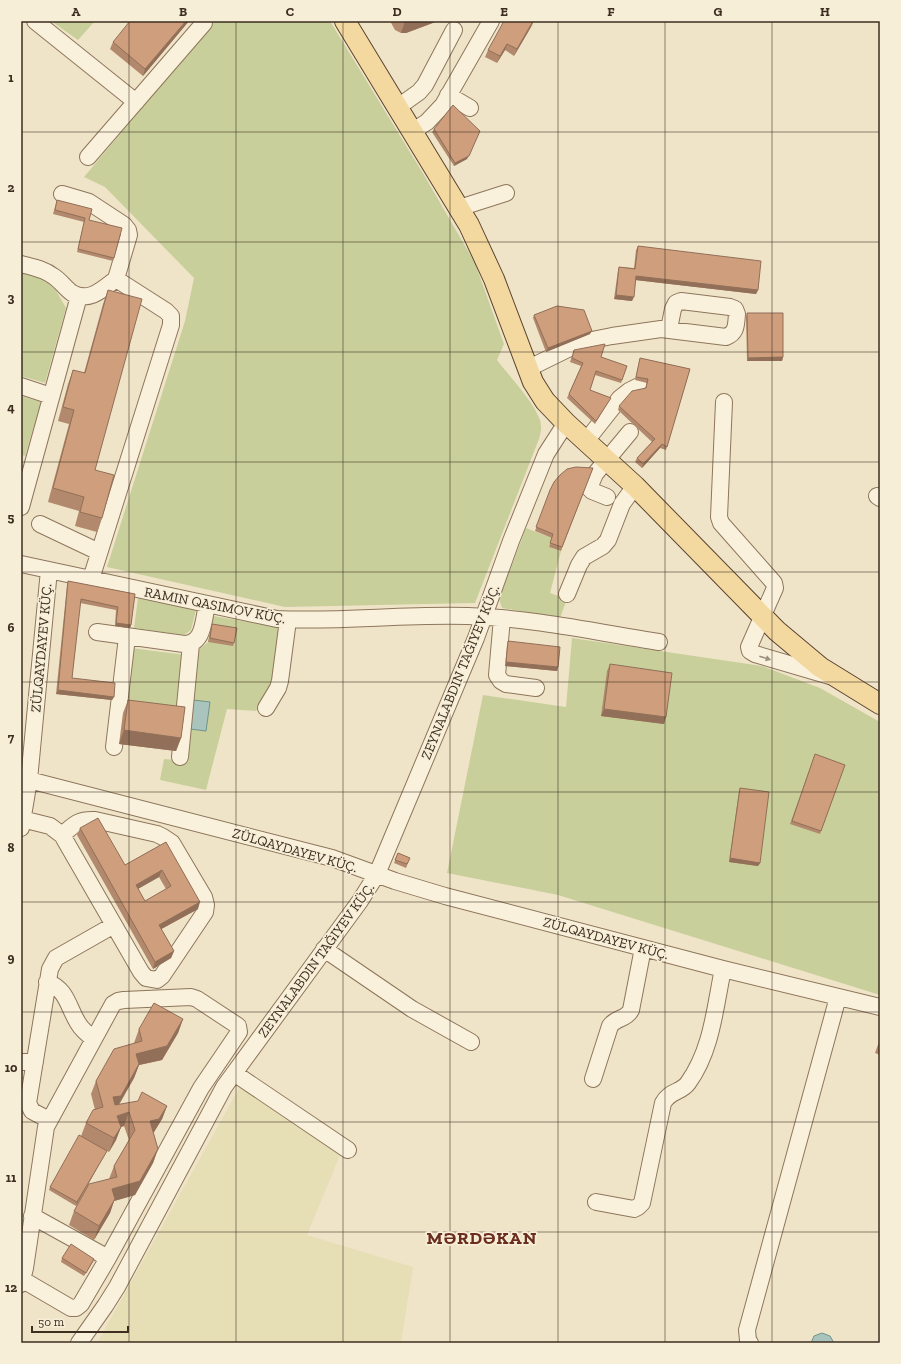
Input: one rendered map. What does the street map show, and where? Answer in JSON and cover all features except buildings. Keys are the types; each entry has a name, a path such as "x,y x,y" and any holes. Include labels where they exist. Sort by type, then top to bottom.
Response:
{"main road":[{"path":"345,21 413,131 459,208 479,245 494,279 532,382 539,393 566,423 635,486 762,617 800,652 837,678 880,704"}],"street":[{"path":"36,21 136,102"},
{"path":"413,131 434,116 448,95 491,21"},
{"path":"88,157 204,23"},
{"path":"398,107 419,92 425,84 454,30"},
{"path":"448,95 470,108"},
{"path":"459,208 506,193"},
{"path":"21,264 37,268 52,275 79,296 94,295 116,279 128,230 124,225 89,202 62,194"},
{"path":"91,579 171,325 171,316 166,311 116,279"},
{"path":"21,506 24,486 79,296"},
{"path":"527,369 587,341 661,329 669,330"},
{"path":"21,386 51,396"},
{"path":"586,441 620,398 639,386"},
{"path":"724,402 719,517 721,523 774,583 774,588 749,647 750,651 766,658 837,678"},
{"path":"79,1343 117,1287 214,1104 234,1073 360,901 377,874 484,617 511,541 546,454 566,423"},
{"path":"607,496 592,491 589,488 595,474 630,432"},
{"path":"567,594 579,565 584,557 603,546 608,540 622,504 635,486"},
{"path":"40,524 99,552"},
{"path":"21,564 265,618 306,621 452,616 502,618 659,642"},
{"name":"ZÜLQAYDAYEV KÜÇ.","path":"49,570 29,780 310,852 350,864 415,887 643,948 880,1007"},
{"path":"97,632 191,644 196,642 200,636 207,605"},
{"path":"502,618 497,675 501,681 506,684 536,688"},
{"path":"266,708 278,688 280,681 288,620"},
{"path":"114,747 127,637"},
{"path":"180,757 191,644"},
{"path":"29,780 22,823 50,826 62,835 141,972 146,978 157,980 162,976 204,912 206,905 204,897 172,843 163,837 102,821 87,819 79,821 62,835"},
{"path":"49,1120 32,1112 28,1103 25,1061 50,969 56,958 114,925"},
{"path":"593,1079 610,1026 613,1022 629,1014 631,1010 643,948"},
{"path":"324,950 412,1009 471,1042"},
{"path":"596,1202 634,1209 642,1203 663,1103 671,1093 687,1084 705,1051 723,969"},
{"path":"47,982 54,984 63,992 78,1023 85,1032 94,1039"},
{"path":"750,1343 748,1340 747,1330 838,997"},
{"path":"197,999 238,1026 239,1032 201,1088 86,1297 76,1308 71,1308 22,1282 43,1140 49,1120 94,1039 113,1004 124,1000 197,999"},
{"path":"234,1073 348,1150"},
{"path":"32,1216 108,1258"}],"shaded area":[{"path":"241,1085 340,1155 307,1235 413,1267 401,1343 97,1343"}],"green space":[{"path":"51,21 95,21 78,40"},
{"path":"215,21 330,21 424,175 475,263 504,344 497,360 521,389 537,413 540,420 541,431 475,603 285,607 107,567 185,321 194,278 105,187 84,177"},
{"path":"21,273 50,280 66,308 45,383 21,376"},
{"path":"21,396 41,402 25,456 21,455"},
{"path":"526,528 552,538 549,547 561,551 550,593 567,599 560,618 502,608 499,599"},
{"path":"138,598 196,610 191,630 184,635 134,628"},
{"path":"213,616 280,627 275,675 256,711 227,709 206,790 160,780 164,759 187,761 190,729 206,731 209,702 193,700 197,651 208,642"},
{"path":"572,638 762,666 820,688 880,722 880,995 558,895 447,873 483,695 566,707"},
{"path":"131,648 186,655 179,716 124,709"}],"water":[{"path":"193,700 210,702 206,731 190,729"},
{"path":"822,1333 830,1336 834,1343 811,1343 814,1336"}],"district":[{"name":"MƏRDƏKAN","path":"482,1238"}]}
